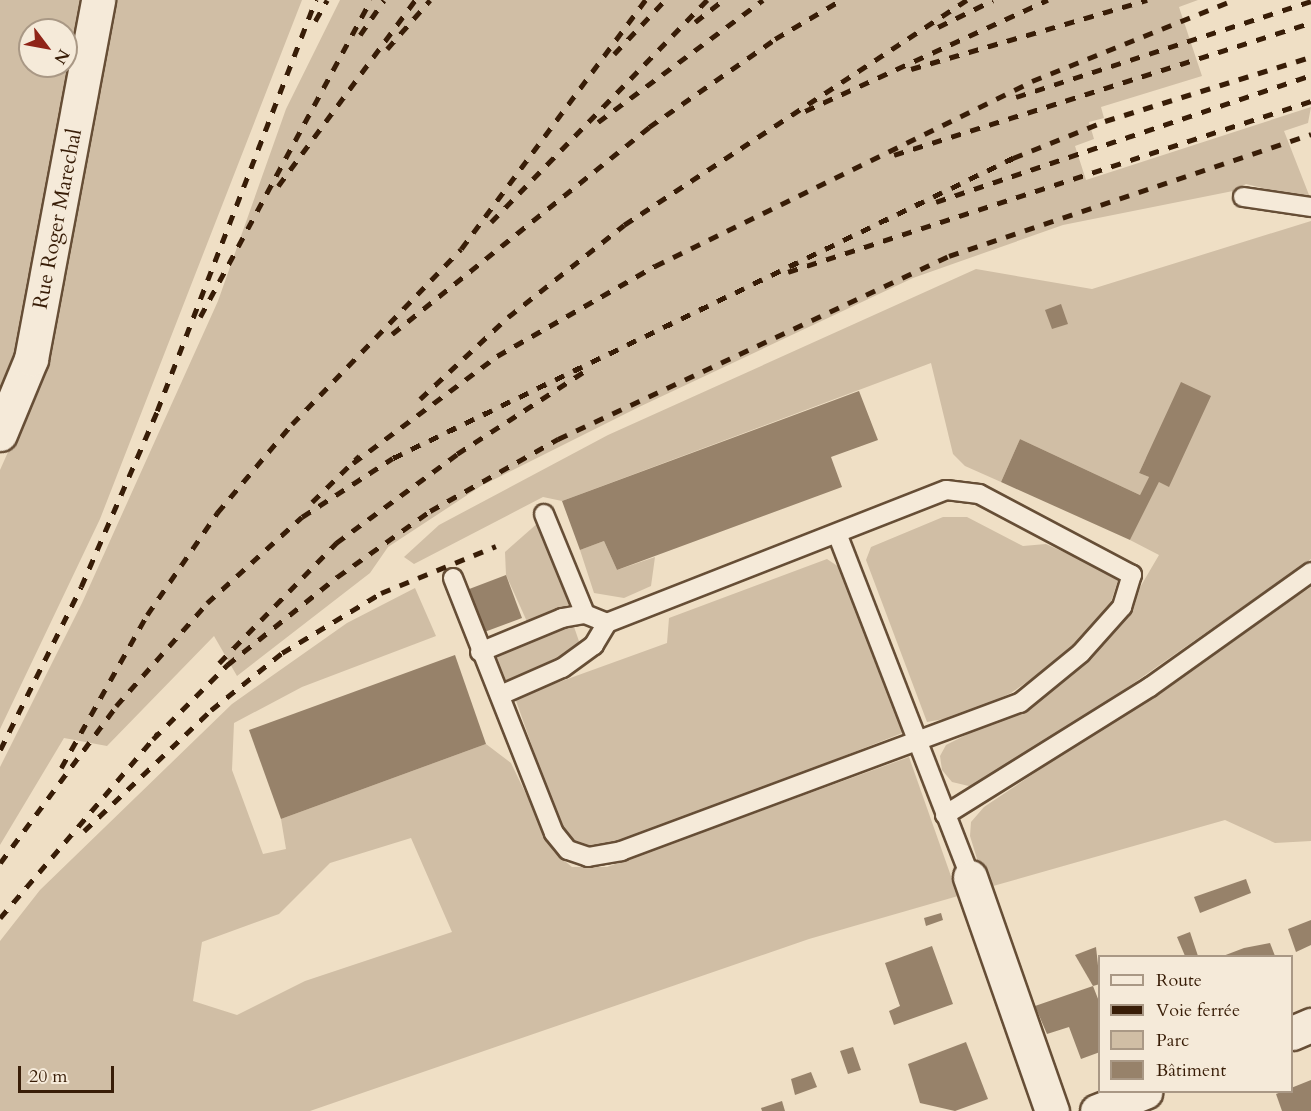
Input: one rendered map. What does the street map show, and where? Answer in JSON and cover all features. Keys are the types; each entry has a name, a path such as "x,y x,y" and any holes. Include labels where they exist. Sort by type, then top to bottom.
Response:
{"street":[{"name":"Rue Roger Marechal","path":"0,434 31,359 98,0"},
{"path":"970,877 1052,1111"},
{"path":"1293,1033 1311,1025"},
{"path":"1097,1111 1142,1093"}],"lane":[{"path":"1243,197 1311,207"},
{"path":"453,578 480,652 503,694 554,832 568,850 588,857 621,851 1020,703 1081,653 1122,608 1132,575 979,494 946,490 838,536 607,623 594,645 562,668 503,694"},
{"path":"544,514 585,614"},
{"path":"838,536 970,877"},
{"path":"945,815 1150,687 1311,572"},
{"path":"480,652 585,614 607,623"}],"green space":[{"path":"0,0 88,0 78,49 78,18 18,18 18,78 72,78 11,375 0,406"},
{"path":"117,0 302,0 100,519 0,729 0,470 48,362"},
{"path":"340,0 1198,0 1179,7 1202,76 1101,107 1104,118 1089,122 1094,139 1075,146 1086,180 1311,107 1308,123 1284,131 1311,200 1246,184 1233,191 1063,225 913,278 639,407 481,486 388,547 370,573 237,676 214,636 107,746 64,738 0,845 0,767 82,603 218,301 286,109"},
{"path":"1311,221 1311,559 1061,734 973,787 952,782 942,770 940,756 946,745 1021,707 1132,601 1159,555 1130,540 1159,482 1146,458 1139,473 1149,477 1140,495 1020,439 1001,482 965,466 953,454 931,363 562,501 543,497 414,564 404,557 439,525 608,435 976,269 1092,289"},
{"path":"943,517 967,517 1023,546 1046,544 1119,577 1109,608 1070,652 1011,693 961,716 927,722 866,560 871,547"},
{"path":"539,522 571,603 529,626 506,575 505,552"},
{"path":"604,541 617,570 655,557 651,586 624,598 594,593 580,550"},
{"path":"827,559 842,569 905,732 620,844 589,852 573,844 560,825 515,698 667,643 669,618"},
{"path":"1311,587 1311,841 1275,843 1225,820 986,888 970,836 971,822 984,807"},
{"path":"415,588 436,636 302,687 234,723 232,770 263,854 286,849 281,819 486,744 511,763 554,852 572,867 607,867 909,757 958,896 809,939 310,1111 0,1111 0,941 40,890 232,704 347,623","holes":["411,838 452,932 305,981 237,1015 193,1001 202,942 279,914 330,863"]},
{"path":"573,624 581,647 505,681 491,655"}],"building":[{"path":"1061,304 1068,324 1052,329 1045,310"},
{"path":"1181,382 1211,396 1169,487 1159,482 1130,540 1001,482 1020,439 1140,495 1149,477 1139,473"},
{"path":"859,391 878,440 831,457 842,487 617,570 604,541 580,550 562,501"},
{"path":"506,575 522,618 479,634 464,591"},
{"path":"455,655 486,744 281,819 249,730"},
{"path":"1246,879 1251,893 1200,913 1194,897"},
{"path":"941,913 943,920 926,926 924,918"},
{"path":"1311,920 1311,945 1296,952 1288,929"},
{"path":"1190,932 1198,955 1185,955 1177,937"},
{"path":"1270,943 1275,955 1226,955 1244,948"},
{"path":"932,946 953,1004 894,1025 889,1011 900,1006 885,963"},
{"path":"1096,947 1098,985 1093,986 1075,955"},
{"path":"1093,986 1098,999 1098,1053 1081,1059 1069,1027 1047,1034 1035,1006"},
{"path":"966,1042 988,1099 955,1111 920,1103 908,1064"},
{"path":"853,1047 861,1070 848,1074 840,1051"},
{"path":"811,1072 817,1087 795,1095 791,1079"},
{"path":"1311,1080 1311,1111 1282,1111 1276,1094 1293,1093 1293,1087"},
{"path":"782,1101 785,1111 762,1111 761,1108"}],"railway":[{"path":"0,750 81,587 157,411 316,0"},
{"path":"315,21 327,0"},
{"path":"200,317 371,0"},
{"path":"360,35 384,0"},
{"path":"278,186 415,0"},
{"path":"387,49 430,0"},
{"path":"61,768 147,615 217,513 292,424 461,249 645,0"},
{"path":"614,54 665,0"},
{"path":"491,222 707,0"},
{"path":"695,22 723,0"},
{"path":"598,122 763,0"},
{"path":"392,334 649,127 775,39 841,0"},
{"path":"420,399 508,317 624,225 967,0"},
{"path":"938,27 993,0"},
{"path":"805,111 1048,0"},
{"path":"911,69 1147,0"},
{"path":"353,463 497,356 655,266 1032,81 1234,0"},
{"path":"1016,97 1311,1"},
{"path":"894,155 1311,23"},
{"path":"0,863 116,706 207,603 302,517 393,458 1013,158 1105,121 1311,57"},
{"path":"936,202 1311,75"},
{"path":"788,272 1311,101"},
{"path":"153,739 227,665 337,577 430,511 558,439 949,256 1311,134"},
{"path":"219,663 336,543 457,454 585,371"},
{"path":"312,502 359,456"},
{"path":"84,831 211,710 282,653 381,593 496,546"},
{"path":"0,918 158,733"}]}
